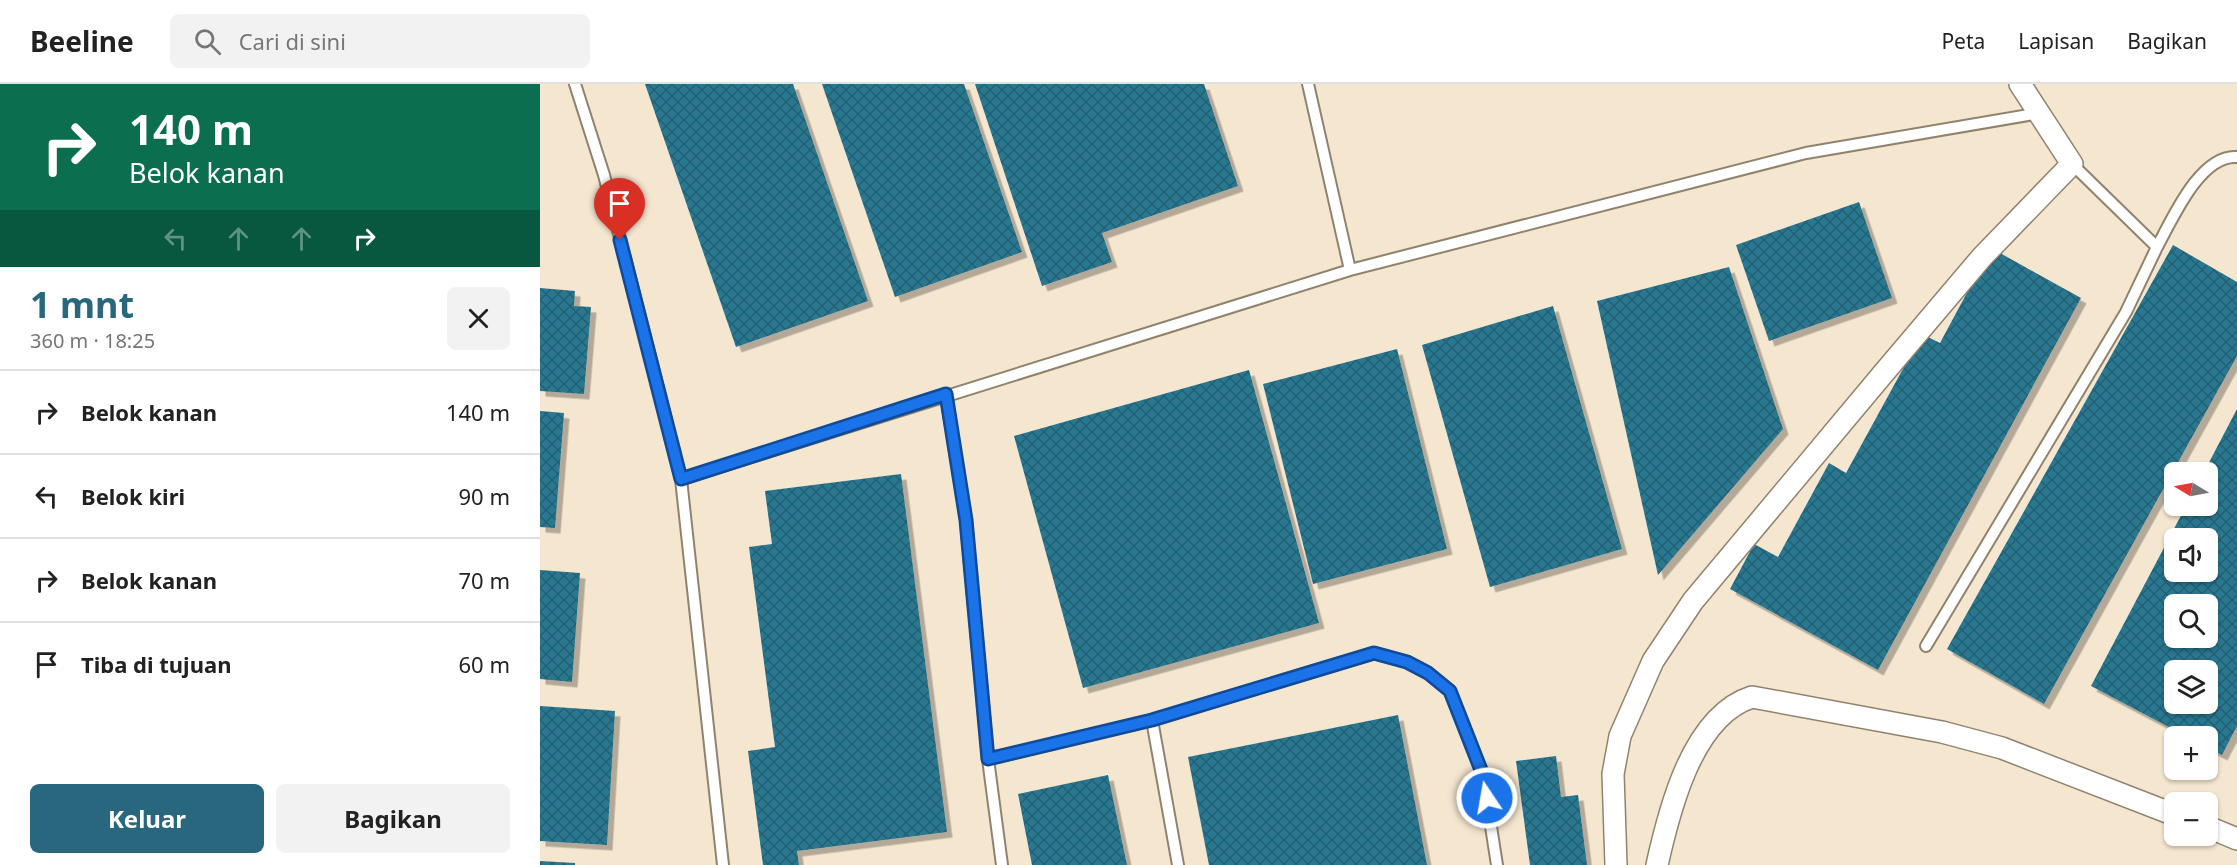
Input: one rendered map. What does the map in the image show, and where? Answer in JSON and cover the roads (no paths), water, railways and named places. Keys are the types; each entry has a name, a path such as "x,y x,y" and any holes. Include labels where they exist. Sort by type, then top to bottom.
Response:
{"street":[{"path":"1616,865 1613,774 1620,736 1653,661 1693,601 1874,384 1982,257 2072,164 2020,84"},
{"path":"1657,865 1668,822 1699,742 1736,702 1752,697 1942,732 2002,748 2164,810"},
{"path":"2218,831 2237,838"}],"lane":[{"path":"575,84 604,175 681,479 723,865"},
{"path":"1308,84 1350,270"},
{"path":"681,479 946,394 1350,270 1806,153 2040,113"},
{"path":"1926,646 2120,322 2178,208 2203,170 2230,156 2237,157"},
{"path":"2072,164 2157,248"},
{"path":"946,394 966,520 988,759 1002,865"},
{"path":"988,759 1152,720 1374,653 1407,662 1428,673 1450,691 1483,775 1497,865"},
{"path":"1152,720 1178,865"}]}
